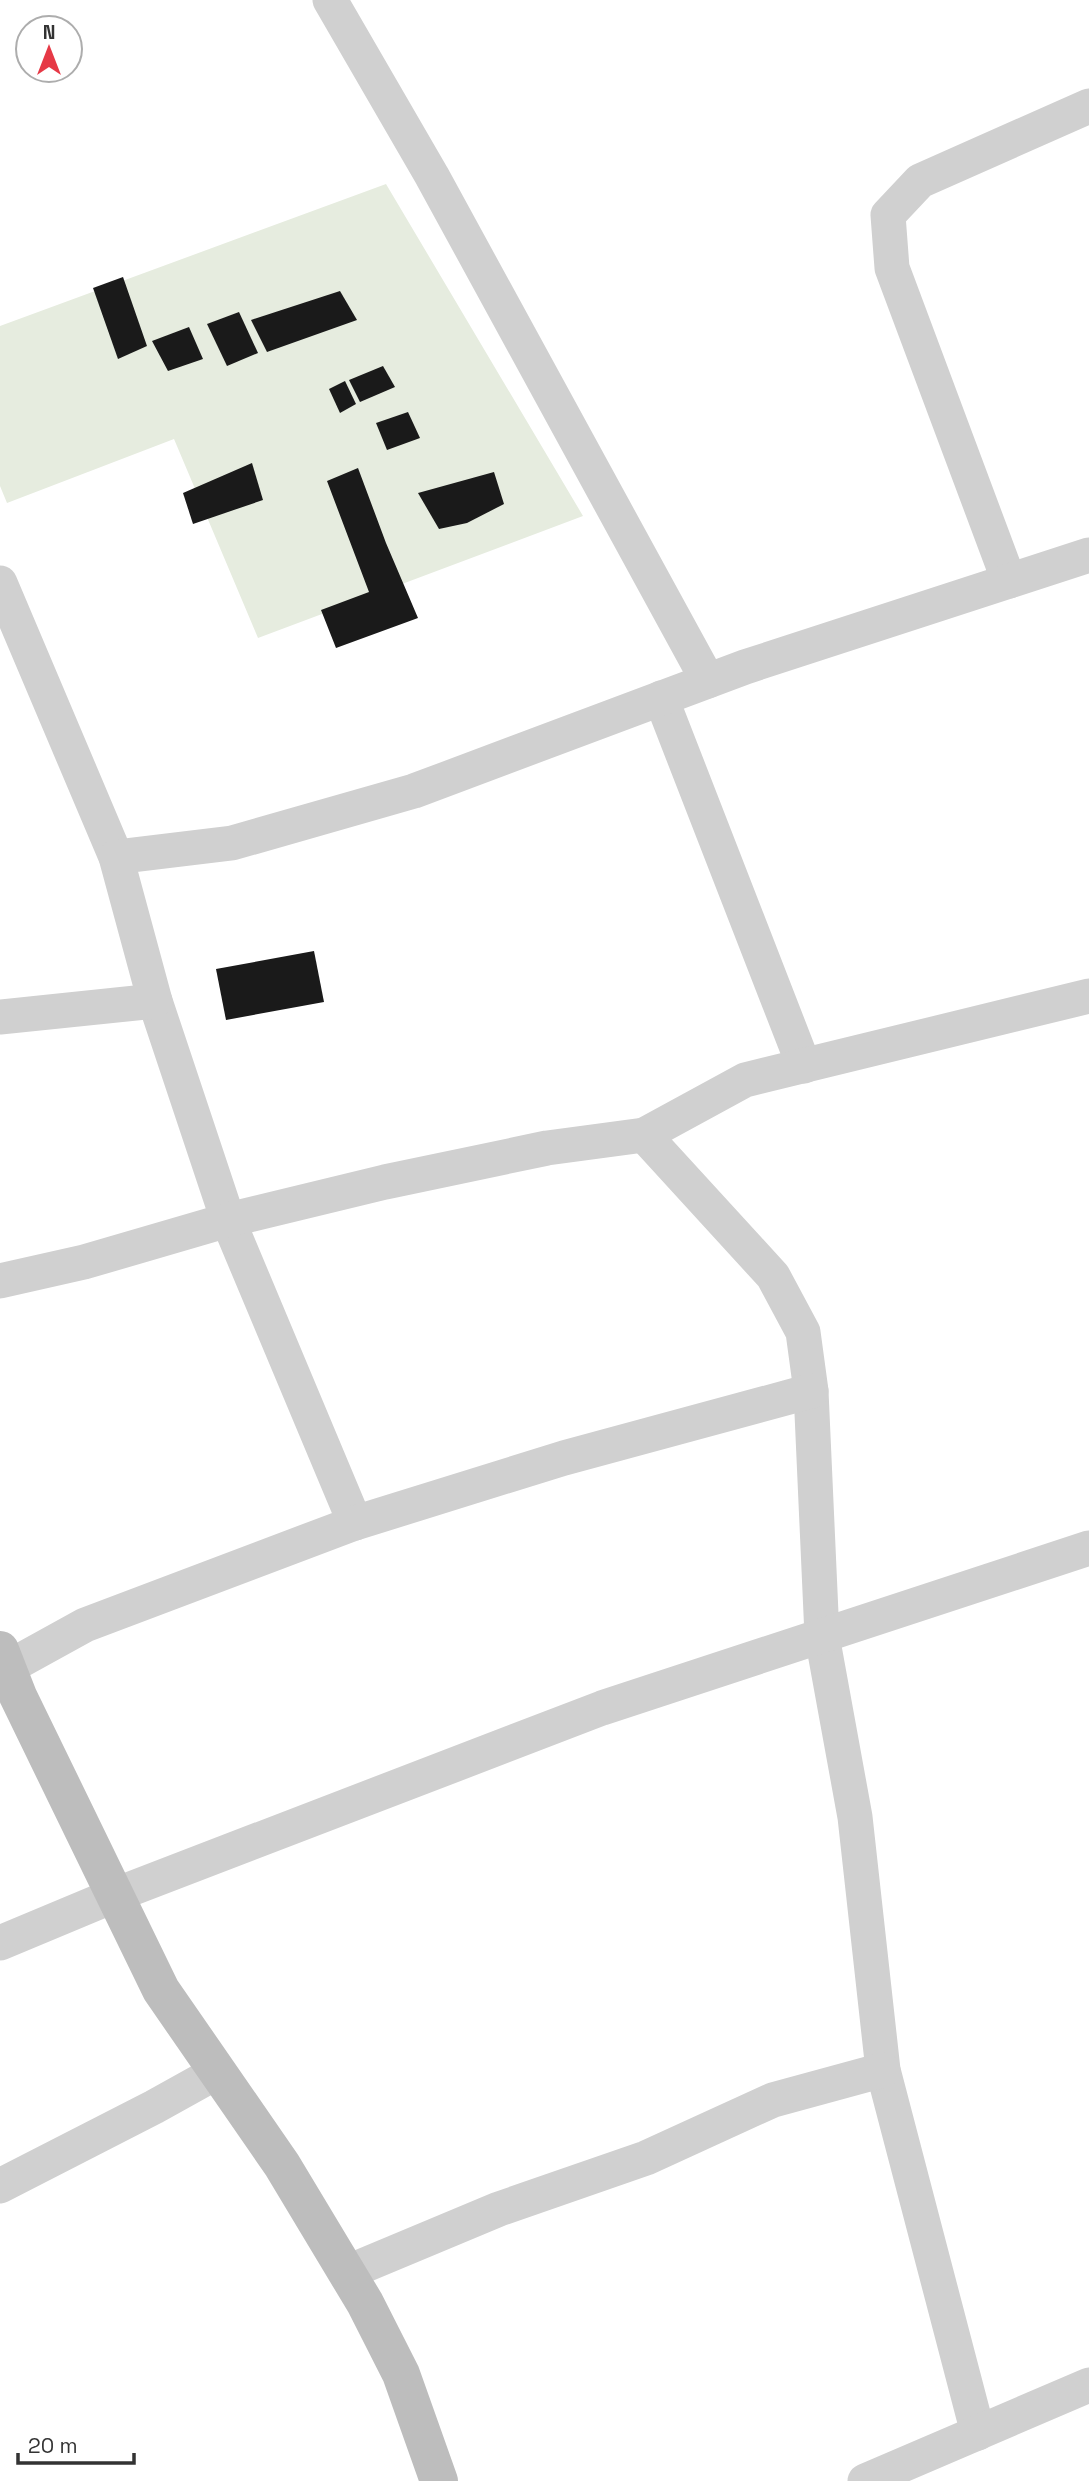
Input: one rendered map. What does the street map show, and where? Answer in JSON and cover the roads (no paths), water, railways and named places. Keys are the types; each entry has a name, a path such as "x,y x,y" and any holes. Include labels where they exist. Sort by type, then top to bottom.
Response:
{"main road":[{"path":"4,1659 161,1990 282,2165 365,2302 401,2374 439,2481"}],"street":[{"path":"330,0 432,176 708,681"},
{"path":"1009,581 892,268 888,215 920,181 1089,106"},
{"path":"116,857 232,843 414,791 745,667 1089,555"},
{"path":"0,583 116,857 155,1001 228,1220 355,1523"},
{"path":"661,698 804,1066"},
{"path":"0,1281 84,1262 228,1220 385,1181 547,1149 644,1135 745,1080 1089,996"},
{"path":"0,1017 155,1001"},
{"path":"644,1135 773,1276 803,1332 811,1391 822,1636 855,1817 883,2070 978,2433"},
{"path":"4,1659 85,1625 355,1523 564,1458 811,1391"},
{"path":"0,1943 115,1895 603,1708 1089,1548"},
{"path":"346,2273 499,2209 646,2158 773,2100 883,2070"},
{"path":"0,2186 218,2072"},
{"path":"865,2481 1089,2385"}]}
